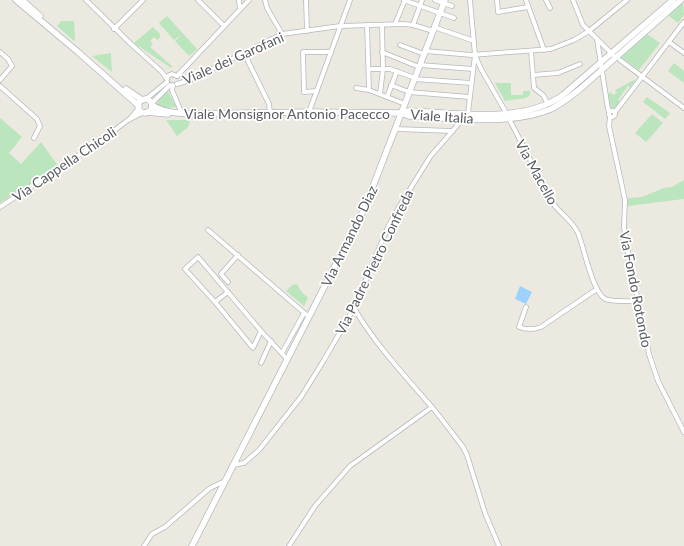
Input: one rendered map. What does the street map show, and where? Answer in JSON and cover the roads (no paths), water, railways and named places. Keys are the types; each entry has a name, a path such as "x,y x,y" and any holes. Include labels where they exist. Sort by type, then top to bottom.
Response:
{"main road":[{"path":"16,0 84,57 142,110 151,110 152,104 149,100 130,92 22,0"},
{"name":"Viale Italia","path":"616,57 673,0"},
{"name":"Viale Italia","path":"508,116 548,104 563,95 616,57 681,0"},
{"name":"Via Armando Diaz","path":"192,546 287,359 306,315 365,207 444,2"},
{"name":"Viale Italia","path":"401,113 409,116 508,116 535,114 554,107 567,99 601,67"},
{"path":"142,110 140,102 144,99"},
{"name":"Viale Monsignor Antonio Pacecco","path":"152,104 161,110 182,114 309,112 401,113"},
{"name":"Viale Monsignor Antonio Pacecco","path":"142,110 161,114 172,113"}],"street":[{"name":"Viale dei Garofani","path":"86,0 114,29 162,72 171,83 190,80 282,34 306,30 340,26 395,24 413,25 434,29 474,41"},
{"path":"114,29 143,0"},
{"path":"198,0 224,26"},
{"path":"239,0 240,9"},
{"path":"144,99 171,83 178,81 177,76 249,0"},
{"path":"265,0 267,8 282,34"},
{"path":"306,0 306,30"},
{"path":"309,112 350,0"},
{"path":"395,24 405,0 454,18"},
{"path":"413,25 422,0"},
{"path":"435,0 452,6"},
{"path":"466,116 475,55 470,0"},
{"path":"497,0 498,12 528,7"},
{"path":"526,0 544,50"},
{"path":"546,0 550,8"},
{"path":"572,0 583,25 597,39 616,57 684,108"},
{"path":"400,45 424,52 475,55 551,49 574,40 589,31 627,0"},
{"path":"610,115 614,116 615,112 684,22"},
{"path":"367,25 369,90"},
{"path":"380,94 383,69 382,25"},
{"name":"Via Fondo Rotondo","path":"597,39 610,115 609,126 625,200 624,227 626,242 639,301 648,354 658,381 684,432"},
{"path":"669,42 684,53"},
{"path":"531,51 534,88 542,95 548,104"},
{"path":"0,52 12,66 0,80"},
{"path":"317,91 304,92 303,52 331,52"},
{"path":"382,52 419,66 473,69"},
{"path":"244,53 269,104 270,113"},
{"name":"Via Macello","path":"475,55 552,202 577,232 597,288"},
{"path":"533,75 558,73 580,64"},
{"path":"368,69 390,69 414,79 471,83"},
{"path":"387,97 397,71"},
{"path":"177,76 172,74 168,76 182,114"},
{"path":"152,104 171,83"},
{"path":"391,85 409,92 469,97"},
{"path":"0,86 37,119 40,126 34,138"},
{"path":"356,88 369,90 405,104"},
{"name":"Via Cappella Chicoli","path":"0,207 103,139 142,110"},
{"name":"Via Padre Pietro Confreda","path":"233,464 240,464 248,460 264,446 301,397 354,308 388,227 399,207 430,157 466,116"},
{"path":"396,128 453,131"},
{"path":"208,230 306,315 282,353"},
{"path":"228,282 221,274 238,256"},
{"path":"261,331 253,348 215,302 185,269 198,257 287,359"},
{"path":"526,307 518,327 526,330 540,327 597,288 602,296 607,299 639,301"},
{"path":"215,302 228,292"},
{"path":"354,308 398,369 432,407 463,447 467,455 484,513 499,546"},
{"path":"260,363 271,341"},
{"path":"289,546 315,506 350,466 432,407"},
{"path":"237,458 248,460"},
{"path":"144,546 152,534 165,527 210,488 225,481"}],"water":[{"path":"520,286 532,292 526,304 515,299"}]}
